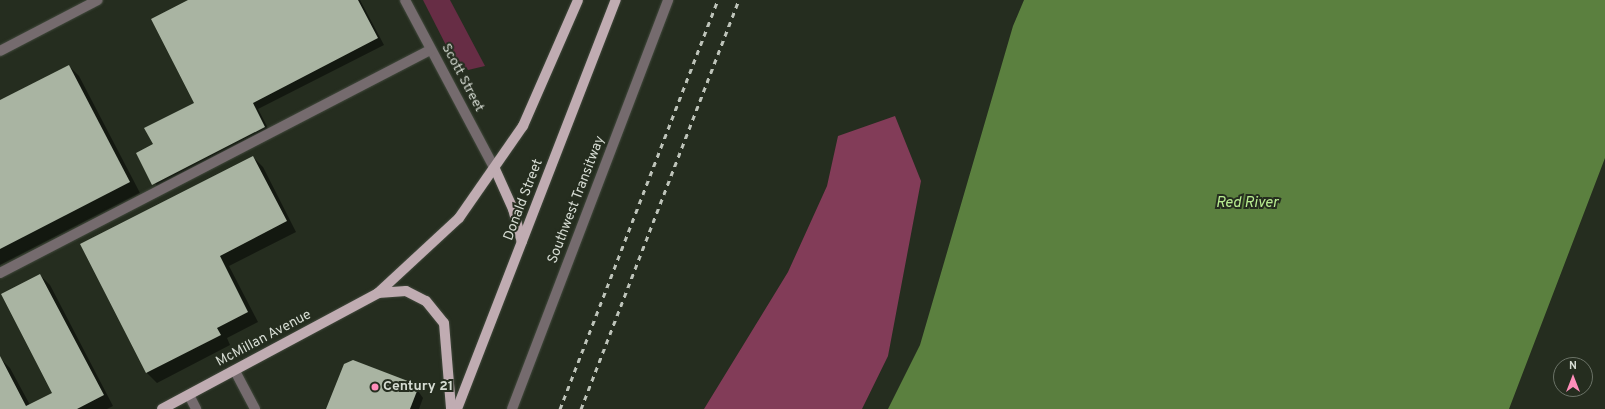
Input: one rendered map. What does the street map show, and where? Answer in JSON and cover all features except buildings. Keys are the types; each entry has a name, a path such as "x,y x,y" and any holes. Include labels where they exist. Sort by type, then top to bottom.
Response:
{"main road":[{"path":"378,293 459,218 495,169 523,126 578,0"},
{"name":"Donald Street","path":"457,409 616,0"},
{"path":"495,169 517,220 522,242"},
{"path":"378,293 412,294 426,301 444,323 451,409"},
{"name":"McMillan Avenue","path":"162,409 378,293"}],"street":[{"path":"0,51 98,0"},
{"name":"Scott Street","path":"405,0 495,169"},
{"name":"Southwest Transitway","path":"512,409 668,0"},
{"path":"0,273 431,50"},
{"path":"235,371 255,409"},
{"path":"189,395 196,409"}],"shaded area":[{"path":"423,0 450,0 485,66 468,70 454,61"},
{"path":"895,116 921,181 888,356 862,409 704,409 788,272 827,186 838,136"}],"water":[{"name":"Red River","path":"1024,0 1605,0 1605,158 1509,409 888,409 920,345 1013,26"}],"railway":[{"path":"560,409 718,0"},
{"path":"581,409 739,0"}],"place":[{"name":"Century 21","path":"375,387"}]}
